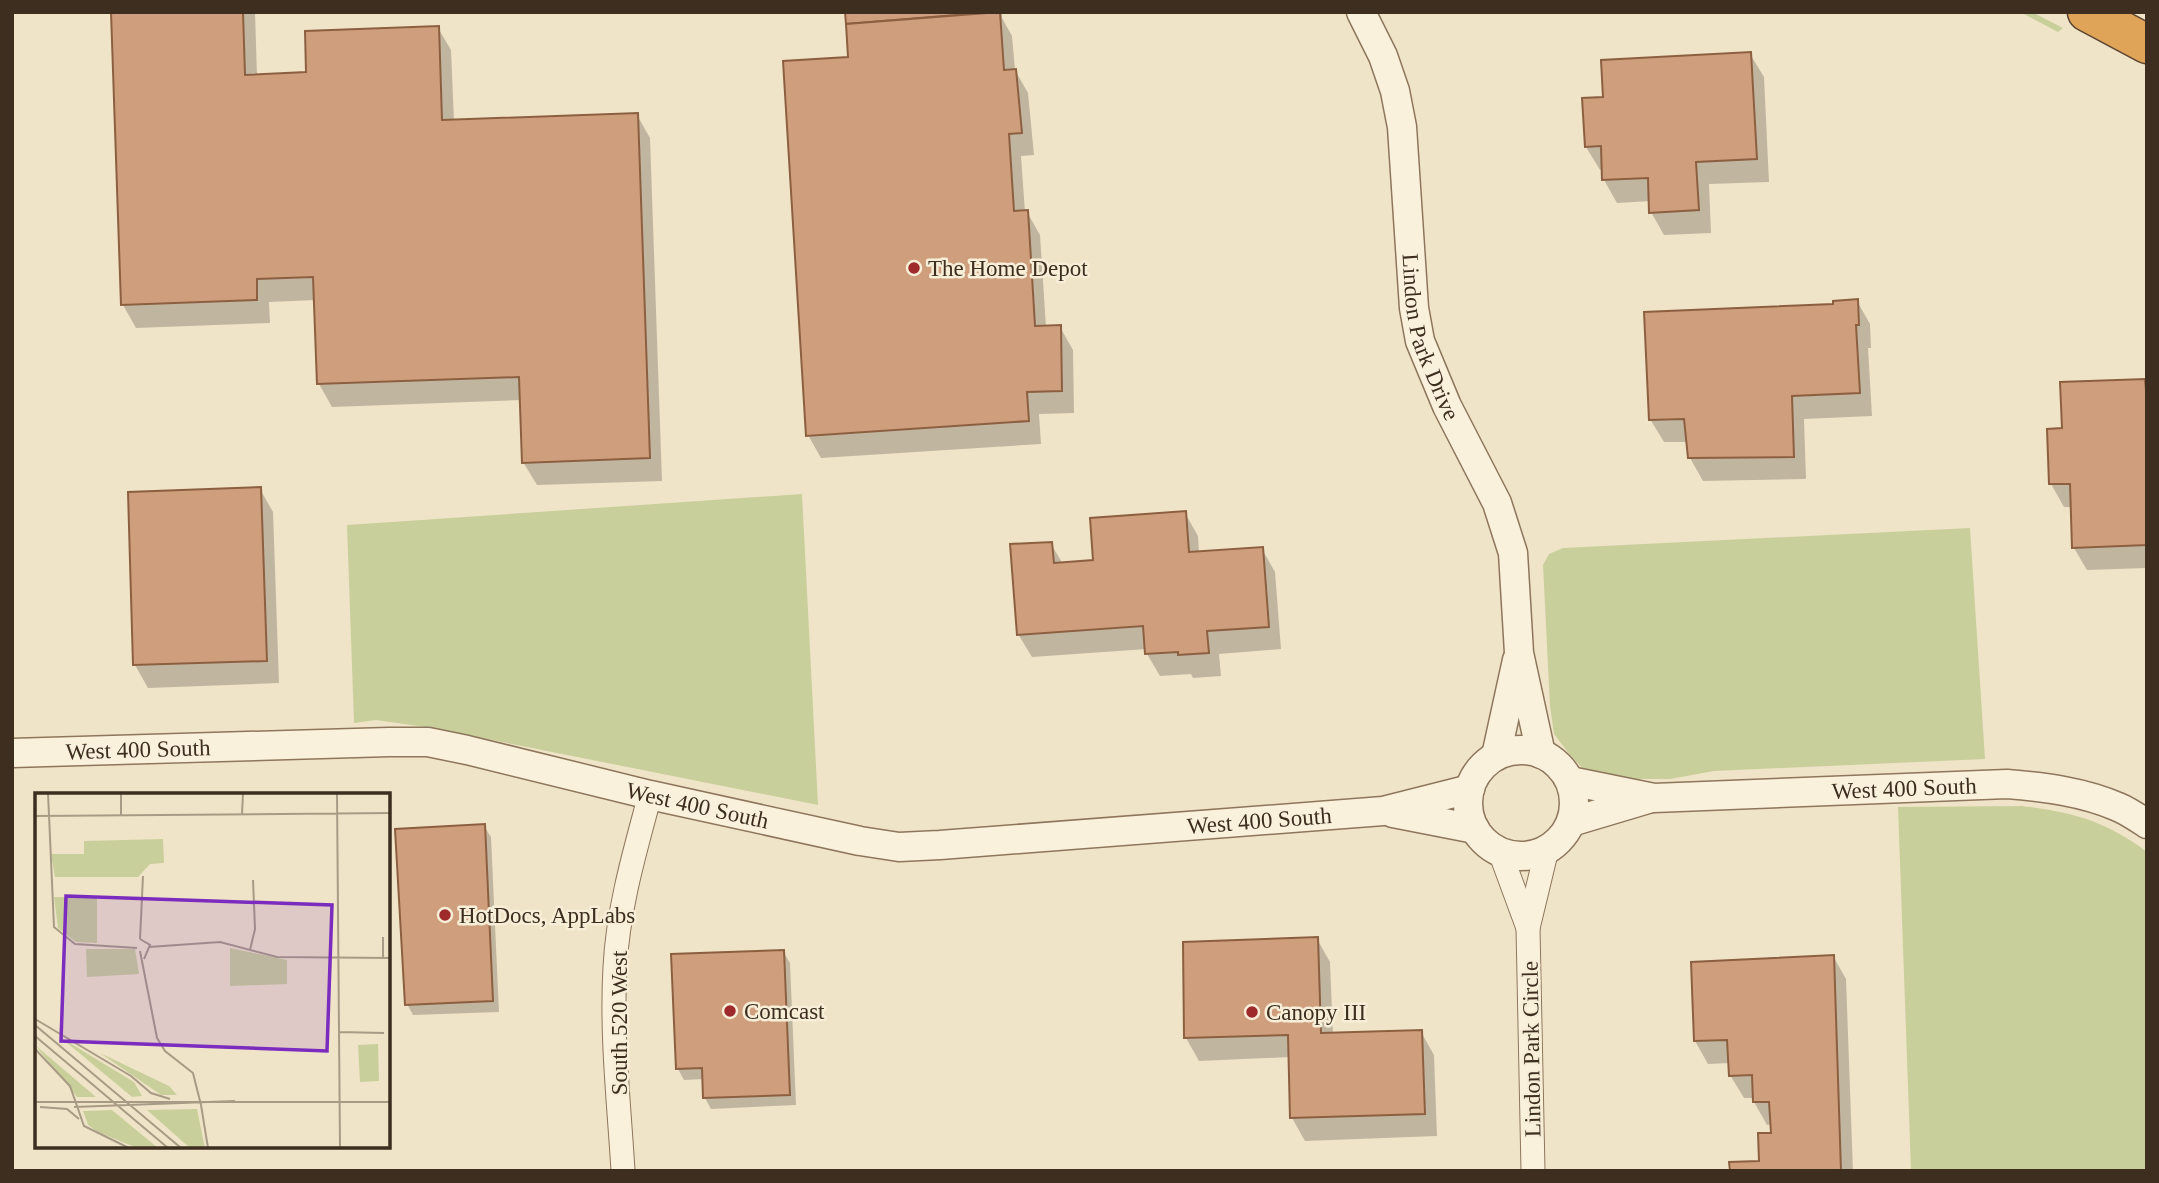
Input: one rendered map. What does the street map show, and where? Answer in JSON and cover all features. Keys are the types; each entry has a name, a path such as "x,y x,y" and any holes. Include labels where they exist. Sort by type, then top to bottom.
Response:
{"highway":[{"path":"2087,12 2147,44"}],"street":[{"name":"Lindon Park Drive","path":"1361,12 1383,56 1395,91 1402,127 1414,308 1420,341 1447,406 1497,503 1513,553 1519,653 1541,754"},
{"name":"Lindon Park Drive","path":"1496,756 1519,653"},
{"name":"West 400 South","path":"12,753 428,743 650,795 899,847 1383,811 1470,789"},
{"path":"1523,750 1541,754 1560,766 1570,781 1575,803 1571,822 1561,838 1537,854 1518,856 1500,852 1487,843 1475,829 1468,807 1470,789 1481,768 1496,756 1523,750"},
{"name":"West 400 South","path":"1570,781 1654,798 2007,784 2076,794 2118,807 2147,824"},
{"name":"South 520 West","path":"623,1171 615,1035 615,967 623,900 650,795"},
{"name":"West 400 South","path":"1571,822 1654,798"},
{"name":"West 400 South","path":"1383,811 1475,829"},
{"path":"1528,928 1547,849"},
{"path":"1500,852 1528,928"},
{"name":"Lindon Park Circle","path":"1528,928 1533,1171"}],"green space":[{"path":"2020,12 2032,12 2063,28 2058,32"},
{"path":"802,494 818,805 432,728 376,720 354,723 347,525"},
{"path":"1970,528 1985,759 1714,771 1670,779 1623,779 1585,771 1554,734 1550,706 1543,565 1549,554 1563,548"},
{"path":"2022,806 2057,811 2103,825 2147,852 2147,1171 1911,1171 1898,807"}],"building":[{"path":"111,12 243,12 245,75 306,72 305,31 439,26 442,120 638,113 650,458 522,463 519,377 317,384 313,277 257,279 257,300 121,305"},
{"path":"845,12 993,12 846,24"},
{"name":"The Home Depot","path":"1000,12 1004,70 1016,69 1022,133 1009,134 1014,211 1028,210 1035,326 1061,325 1062,391 1027,392 1029,421 806,436 783,61 848,57 846,24"},
{"path":"1751,52 1757,159 1696,162 1699,210 1649,213 1648,178 1602,180 1601,146 1585,147 1582,98 1603,97 1601,60"},
{"path":"1858,299 1859,325 1856,325 1860,393 1792,396 1794,457 1688,458 1684,419 1649,420 1644,312 1833,304 1833,301"},
{"path":"2145,379 2147,545 2072,548 2070,484 2049,484 2047,429 2062,428 2060,382"},
{"path":"261,487 267,661 133,665 128,492"},
{"path":"1186,511 1189,552 1263,547 1269,627 1207,631 1209,653 1178,655 1178,652 1145,654 1143,626 1017,635 1010,544 1052,542 1054,563 1093,560 1090,518"},
{"name":"HotDocs, AppLabs","path":"485,824 493,1001 405,1005 395,829"},
{"name":"Canopy III","path":"1318,937 1321,1033 1422,1030 1425,1114 1290,1118 1288,1035 1184,1038 1183,942"},
{"name":"Comcast","path":"784,950 790,1095 703,1098 702,1068 676,1069 671,954"},
{"path":"1834,955 1841,1171 1730,1171 1729,1162 1759,1161 1758,1133 1771,1133 1769,1102 1753,1102 1752,1075 1729,1076 1727,1040 1694,1041 1691,962"}],"place":[{"name":"The Home Depot","path":"914,268"},
{"name":"HotDocs, AppLabs","path":"445,915"},
{"name":"Comcast","path":"730,1011"},
{"name":"Canopy III","path":"1252,1012"}]}
